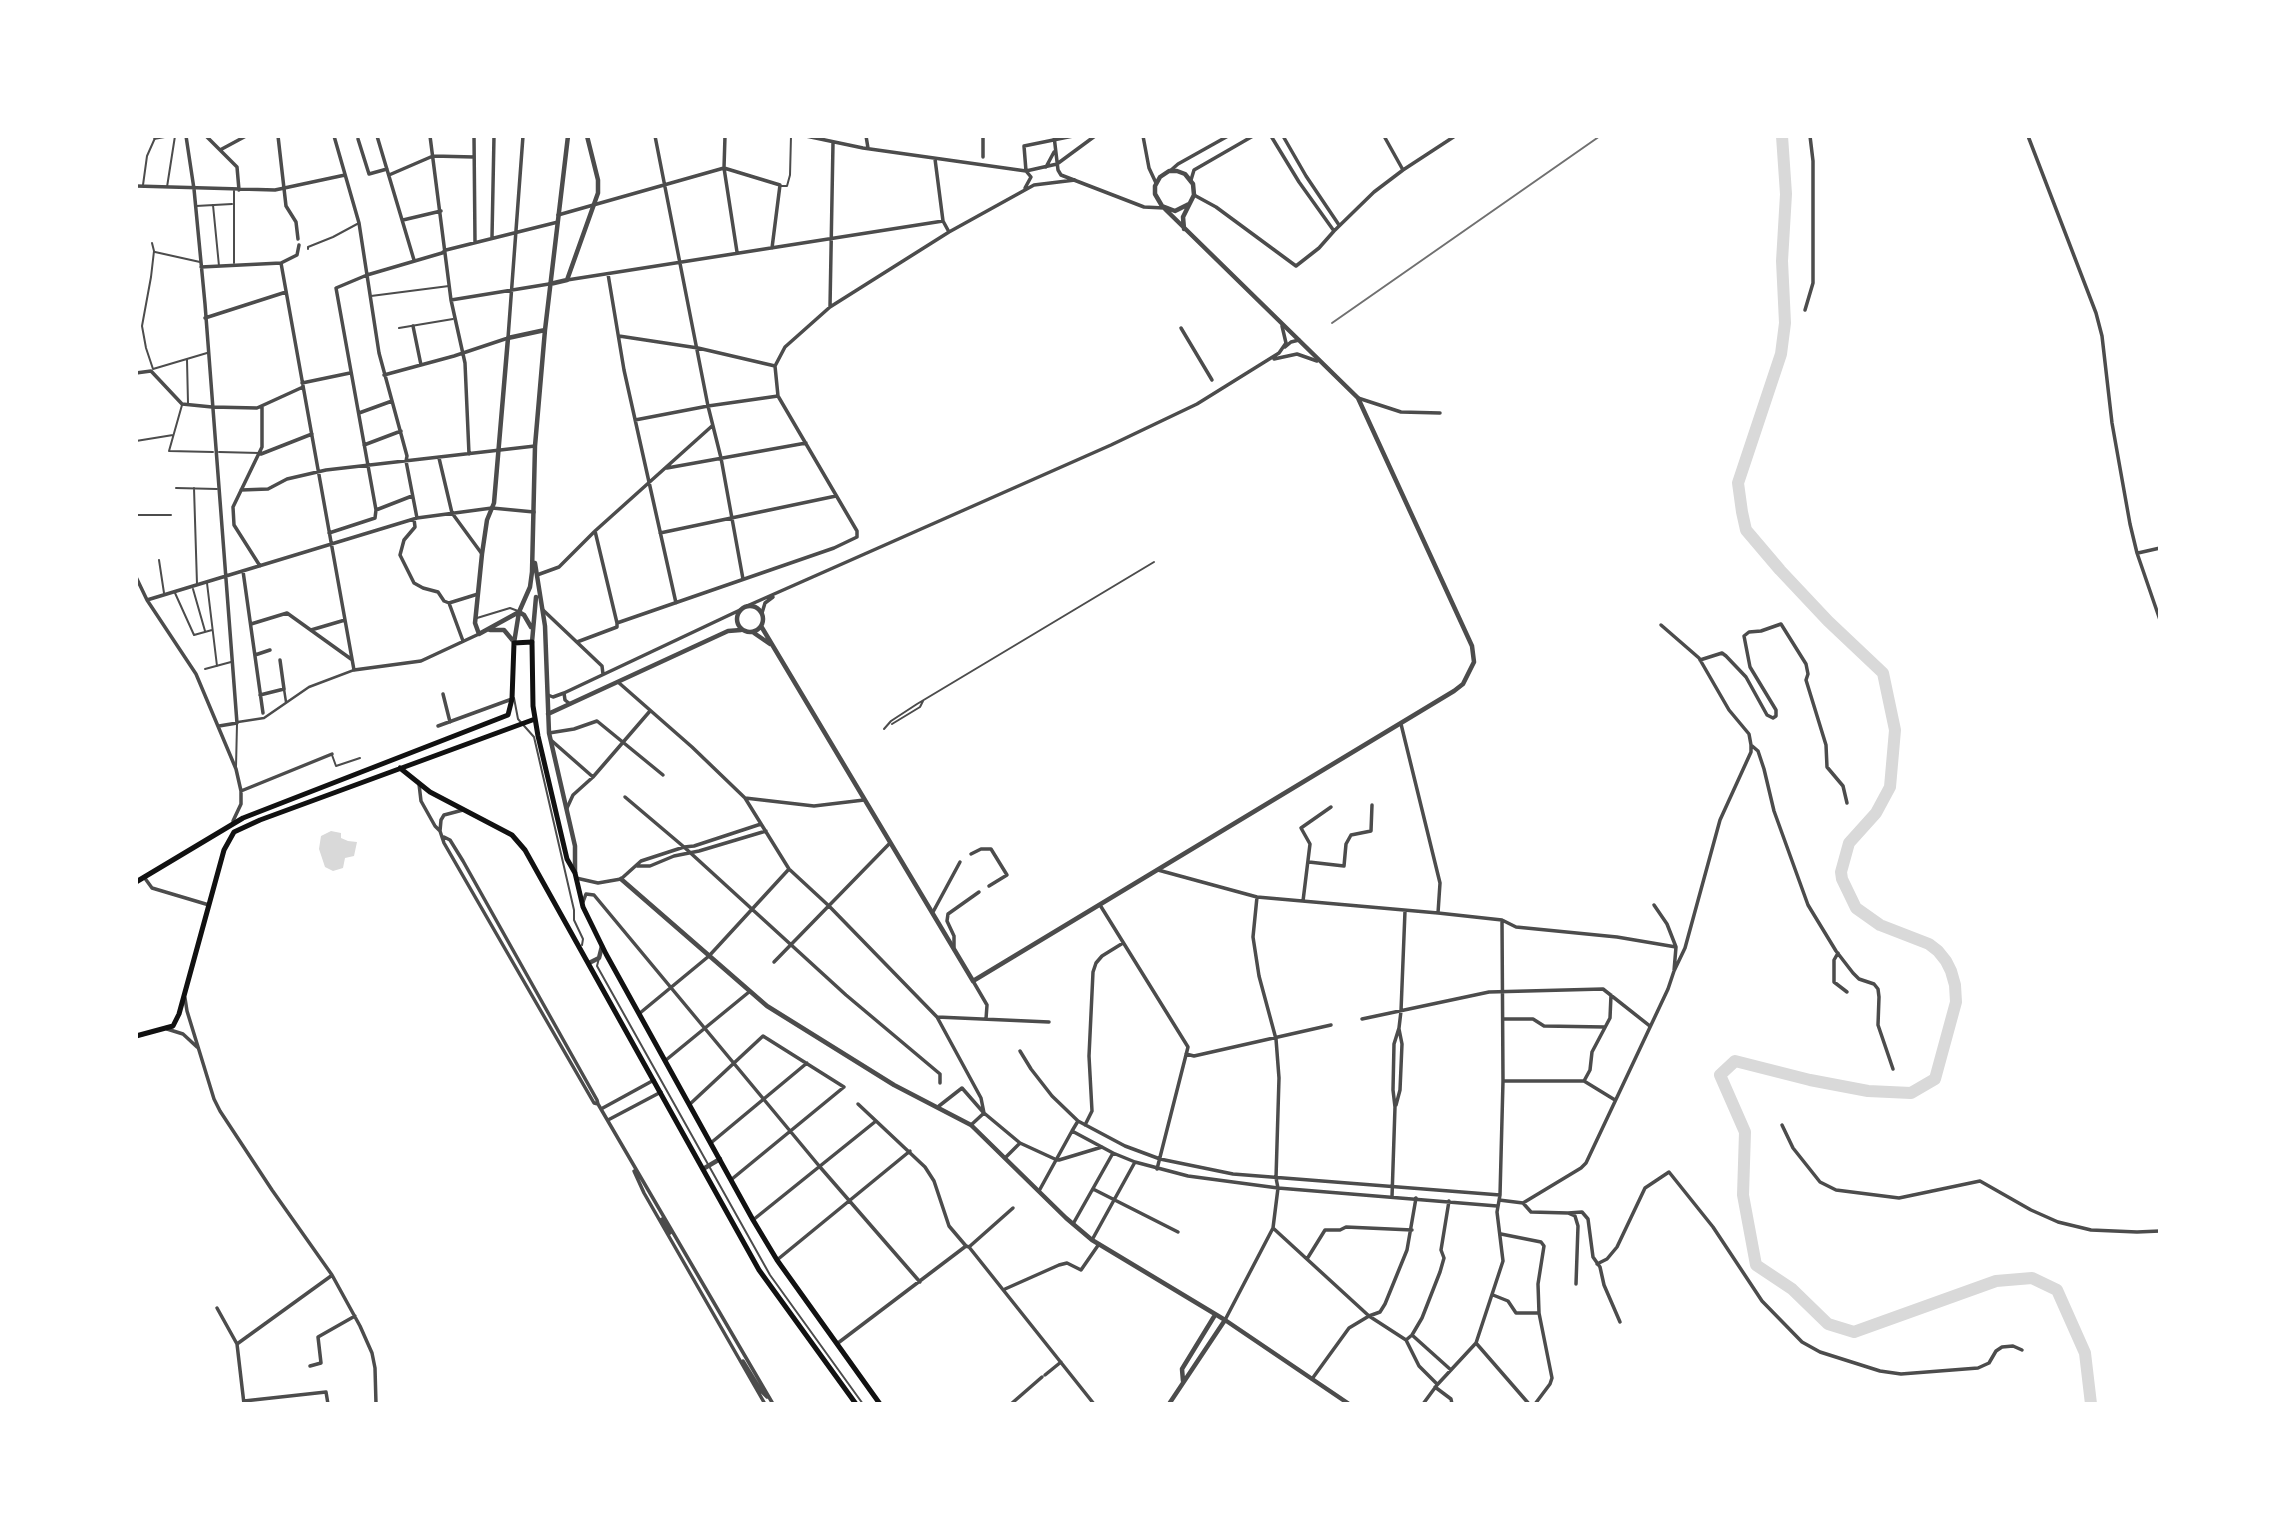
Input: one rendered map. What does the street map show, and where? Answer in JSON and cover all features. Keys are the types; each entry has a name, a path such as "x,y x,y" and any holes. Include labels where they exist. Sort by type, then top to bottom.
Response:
{"main road":[{"path":"136,882 226,827 257,812 508,715 512,699 514,643 532,642 538,736 567,859 583,906 639,1014 753,1220 777,1260 880,1404"},
{"path":"136,1036 173,1026 179,1014 224,850 234,832 249,824 535,719"},
{"path":"400,768 419,784 519,841 706,1168 765,1279 856,1404"},
{"path":"211,838 221,838 224,850"}],"street":[{"path":"155,137 166,136"},
{"path":"186,136 201,264 237,723"},
{"path":"206,136 237,167 236,190"},
{"path":"219,150 246,136"},
{"path":"278,136 282,187 286,206 296,222 298,239"},
{"path":"334,136 359,223 384,375 407,456 415,527 404,540 400,555 414,583 423,589 438,592 444,601 449,603 478,594"},
{"path":"377,136 414,260"},
{"path":"430,136 451,300 463,352 469,454"},
{"path":"474,136 475,242"},
{"path":"492,237 494,136"},
{"path":"479,634 476,618 482,554 500,450 523,136"},
{"path":"514,643 519,612 530,587 536,446 545,330 568,136"},
{"path":"568,280 594,205 598,180 587,136"},
{"path":"655,136 708,406 722,458 743,579"},
{"path":"725,136 723,168 737,253"},
{"path":"806,136 833,143 1026,171 1057,164 1095,136"},
{"path":"866,136 868,148"},
{"path":"983,136 983,157"},
{"path":"1023,189 1030,181 1030,173 1026,171 1024,146 1055,142 1073,136"},
{"path":"973,981 1459,688 1472,667 1474,651 1469,637 1358,398 1165,209 1156,197 1156,183 1149,168 1143,136"},
{"path":"1169,172 1178,164 1228,136"},
{"path":"1184,229 1183,217 1194,195 1191,180 1195,170 1253,136"},
{"path":"1272,136 1299,182 1334,231"},
{"path":"1283,136 1339,226"},
{"path":"1384,136 1403,170"},
{"path":"1194,195 1216,207 1296,266 1319,248 1374,192 1455,136"},
{"path":"1805,310 1814,284 1813,161 1810,136"},
{"path":"2028,136 2099,324 2120,469 2137,553 2160,620"},
{"path":"358,139 369,174 387,169"},
{"path":"1055,142 1061,175 1144,207 1178,211 1189,204"},
{"path":"1043,169 1051,162 1055,142"},
{"path":"830,307 833,143"},
{"path":"389,175 433,156 474,157"},
{"path":"935,159 943,221 949,232"},
{"path":"558,215 723,168 780,185 772,248"},
{"path":"1156,183 1163,174 1169,172 1181,172 1191,180"},
{"path":"136,186 275,190 345,175"},
{"path":"617,623 834,548 857,537 857,531 778,396 775,366 785,346 830,307 1023,189 1034,184 1074,180"},
{"path":"403,220 441,211"},
{"path":"451,300 680,261 943,221"},
{"path":"329,533 375,518 376,510 336,288 366,275 446,250 558,222"},
{"path":"201,264 219,267 281,263 297,255 303,248"},
{"path":"281,263 354,670"},
{"path":"608,274 648,482 676,603"},
{"path":"205,318 286,292"},
{"path":"1277,317 1285,331 1284,347"},
{"path":"414,326 421,365"},
{"path":"1181,328 1212,380"},
{"path":"384,375 508,338 545,330"},
{"path":"618,336 698,348 775,366"},
{"path":"547,694 553,697 565,693 747,606 1158,424 1221,391 1272,359 1294,340 1301,340"},
{"path":"1272,359 1290,354 1297,349 1301,340"},
{"path":"1290,354 1307,356 1327,366"},
{"path":"137,373 151,371 182,404 257,408 303,385 350,373"},
{"path":"635,419 778,396"},
{"path":"1358,398 1401,412 1440,412"},
{"path":"359,413 392,401"},
{"path":"260,454 264,423 262,407"},
{"path":"537,575 559,568 648,482 713,426"},
{"path":"364,444 401,431"},
{"path":"260,566 234,525 233,507 260,454 312,435"},
{"path":"665,469 806,443"},
{"path":"241,490 268,489 287,479 318,471 536,446"},
{"path":"439,458 452,513 482,554"},
{"path":"376,510 412,496"},
{"path":"660,533 836,496"},
{"path":"146,600 415,519 492,508 534,512"},
{"path":"577,642 617,627 595,531"},
{"path":"2137,553 2160,548"},
{"path":"532,642 537,589 533,554"},
{"path":"243,571 263,715"},
{"path":"136,577 146,600 198,672 236,769 241,804 234,820 226,827"},
{"path":"537,589 545,626 549,733 575,846 575,876 598,883 621,879 641,861 761,824"},
{"path":"778,594 765,603 761,626 987,1005 986,1018"},
{"path":"449,603 463,641"},
{"path":"747,606 756,607 762,613"},
{"path":"540,607 602,666 602,676"},
{"path":"740,610 736,620 741,630"},
{"path":"519,612 527,618 533,630"},
{"path":"219,726 263,715 309,687 354,670 421,661 489,630 519,612"},
{"path":"251,624 287,613 353,660"},
{"path":"311,630 345,620"},
{"path":"1700,660 1722,653 1726,656 1746,677 1767,715 1773,718 1776,716 1776,710 1750,667 1744,636 1749,632 1781,624 1806,664 1806,680 1826,745 1827,767 1843,786 1847,803"},
{"path":"1020,1051 1052,1096 1078,1121 1125,1146 1160,1159 1233,1174 1393,1186 1523,1203 1581,1168 1586,1163 1685,948 1720,820 1751,752 1749,734 1729,710 1700,660 1661,625"},
{"path":"753,632 761,626"},
{"path":"489,630 504,630 514,643"},
{"path":"548,714 728,631 753,632 773,646"},
{"path":"256,654 270,650"},
{"path":"280,660 286,702"},
{"path":"618,682 745,798 789,869 829,906 937,1017 981,1098 984,1113"},
{"path":"260,695 284,689"},
{"path":"565,693 565,700 570,704"},
{"path":"443,694 450,722"},
{"path":"438,726 512,699"},
{"path":"566,810 573,795 593,777 650,711"},
{"path":"549,733 574,729 597,721 663,775"},
{"path":"1401,724 1440,883 1438,913"},
{"path":"551,740 593,777"},
{"path":"1751,745 1758,751 1774,811 1808,905 1858,979 1874,984 1878,989 1879,1032 1893,1069"},
{"path":"241,791 332,754"},
{"path":"419,784 421,801 435,826 450,840 463,861 599,1107"},
{"path":"625,797 684,847 846,995 940,1074 940,1083"},
{"path":"745,798 814,806 864,800"},
{"path":"1309,862 1344,866 1346,844 1351,835 1371,831 1372,805"},
{"path":"1303,901 1310,844 1300,828 1331,807"},
{"path":"440,831 444,816 463,810"},
{"path":"635,866 650,866 674,856 766,831"},
{"path":"444,837 444,843 594,1103 608,1120 772,1402"},
{"path":"774,962 890,843"},
{"path":"971,854 981,849 990,849 1007,876 989,886"},
{"path":"457,864 463,861"},
{"path":"932,913 960,862"},
{"path":"639,1014 709,956 789,869"},
{"path":"1158,870 1257,897 1502,920 1516,927 1616,937 1675,947"},
{"path":"144,877 152,888 209,905"},
{"path":"621,879 748,992 853,1060 971,1125 1093,1240 1225,1320 1349,1404"},
{"path":"953,949 954,936 947,921 948,914 979,892"},
{"path":"583,906 585,895 594,895 849,1202 920,1282"},
{"path":"1169,1404 1225,1320 1273,1228 1278,1188 1279,1078 1276,1039 1253,937 1257,897"},
{"path":"1100,905 1188,1047 1157,1169"},
{"path":"1654,905 1667,924 1675,947 1674,971"},
{"path":"1392,1197 1394,1044 1401,1011 1405,911"},
{"path":"1423,1404 1476,1343 1503,1261 1499,1200 1504,1019 1502,920"},
{"path":"1085,1125 1092,1111 1088,1056 1093,972 1101,956 1123,943"},
{"path":"589,963 599,958 602,945"},
{"path":"1838,953 1834,960 1835,982 1847,992"},
{"path":"1362,1019 1489,992 1603,989 1650,1026"},
{"path":"666,1060 748,992"},
{"path":"185,993 187,1011 214,1099 332,1275 355,1316 372,1353 376,1404"},
{"path":"1584,1082 1590,1070 1592,1052 1610,1018 1611,995"},
{"path":"937,1017 1049,1022"},
{"path":"1504,1019 1533,1019 1544,1026 1605,1027"},
{"path":"1186,1054 1194,1056 1331,1026"},
{"path":"1395,1107 1400,1090 1402,1044 1399,1028"},
{"path":"167,1029 183,1034 199,1049"},
{"path":"690,1104 763,1036 844,1087 732,1179"},
{"path":"712,1142 807,1062"},
{"path":"599,1107 654,1080"},
{"path":"1503,1082 1584,1082 1615,1100"},
{"path":"939,1107 961,1088 984,1113 1020,1143 1057,1160 1102,1147"},
{"path":"608,1120 661,1092"},
{"path":"939,1097 939,1107"},
{"path":"858,1104 910,1151 930,1174 949,1226 1004,1289 1094,1404"},
{"path":"971,1125 984,1113"},
{"path":"753,1220 876,1121"},
{"path":"1039,1191 1078,1121"},
{"path":"1782,1125 1793,1148 1820,1182 1836,1190 1899,1198 1980,1181 2058,1222 2091,1230 2160,1231"},
{"path":"1072,1131 1135,1162 1213,1181 1449,1201 1499,1200"},
{"path":"1005,1158 1020,1143"},
{"path":"777,1260 910,1151"},
{"path":"1073,1224 1113,1153"},
{"path":"706,1168 720,1159"},
{"path":"631,1162 652,1206 765,1404"},
{"path":"1093,1240 1135,1162"},
{"path":"1597,1264 1607,1259 1617,1247 1645,1188 1669,1172 1713,1227 1762,1301 1802,1342 1819,1352 1880,1371 1901,1374 1978,1368 1989,1363 1996,1351 2002,1347 2013,1346 2022,1350"},
{"path":"1093,1189 1178,1232"},
{"path":"1312,1379 1349,1328 1380,1312 1385,1304 1398,1275 1412,1230 1416,1198"},
{"path":"1406,1340 1412,1335 1434,1290 1443,1262 1445,1255 1441,1250 1449,1201"},
{"path":"1523,1203 1531,1212 1582,1212 1587,1219 1593,1257 1620,1322"},
{"path":"652,1206 677,1237"},
{"path":"838,1343 1013,1208"},
{"path":"1568,1213 1575,1216 1578,1226 1576,1284"},
{"path":"1307,1259 1325,1230 1340,1230 1346,1227 1412,1230"},
{"path":"1273,1228 1369,1316 1406,1340 1419,1366 1451,1399 1452,1404"},
{"path":"1500,1234 1544,1244 1538,1284 1539,1313 1552,1378 1535,1404"},
{"path":"1004,1289 1059,1265 1066,1264 1082,1270 1099,1244"},
{"path":"237,1344 332,1275"},
{"path":"706,1303 708,1294"},
{"path":"1492,1295 1508,1301 1516,1312 1539,1313"},
{"path":"218,1308 237,1344 244,1402 270,1401 326,1392 328,1404"},
{"path":"1183,1383 1182,1369 1215,1315"},
{"path":"310,1366 321,1363 318,1337 355,1316"},
{"path":"1412,1335 1451,1370"},
{"path":"1476,1343 1529,1404"},
{"path":"743,1361 762,1392 772,1402"},
{"path":"1011,1404 1061,1362"},
{"path":"302,1395 303,1404"}],"lane":[{"path":"167,187 175,136"},
{"path":"780,185 787,186 790,175 791,136"},
{"path":"143,185 147,156 155,137"},
{"path":"234,266 233,204 236,190"},
{"path":"194,206 233,204"},
{"path":"213,205 219,267"},
{"path":"303,248 333,237 359,223"},
{"path":"152,243 149,288 142,326 153,369 208,353"},
{"path":"153,251 201,264"},
{"path":"370,296 449,286"},
{"path":"399,328 455,319"},
{"path":"187,358 188,404"},
{"path":"182,404 169,451 260,454"},
{"path":"136,441 174,435"},
{"path":"176,488 218,489"},
{"path":"194,488 194,585 205,632"},
{"path":"136,515 171,515"},
{"path":"159,560 164,594"},
{"path":"884,729 920,707 923,700 1154,562"},
{"path":"207,582 217,666"},
{"path":"174,592 194,635 213,630"},
{"path":"476,618 509,608 519,612"},
{"path":"205,669 232,662"},
{"path":"512,690 517,716 534,737 575,910 574,920 583,939 581,948"},
{"path":"236,769 237,723"},
{"path":"332,754 336,766 360,758"},
{"path":"599,958 597,966 706,1168 770,1275 863,1404"}],"shaded area":[{"path":"331,831 341,833 341,838 348,841 357,842 354,856 345,858 343,868 333,871 325,867 319,849 321,836"}],"waterway":[{"path":"1782,136 1786,194 1782,261 1785,323 1781,354 1738,483 1742,512 1746,530 1780,570 1828,621 1883,673 1895,730 1890,787 1876,813 1849,843 1841,872 1842,879 1856,908 1880,925 1929,944 1938,951 1951,971 1956,1002 1935,1079 1911,1093 1868,1091 1735,1061 1720,1075 1745,1132 1743,1195 1756,1265 1792,1289 1828,1324 1854,1332 1996,1281 2032,1278 2057,1290 2085,1353 2091,1404"}],"railway":[{"path":"1332,323 1600,136"}]}
